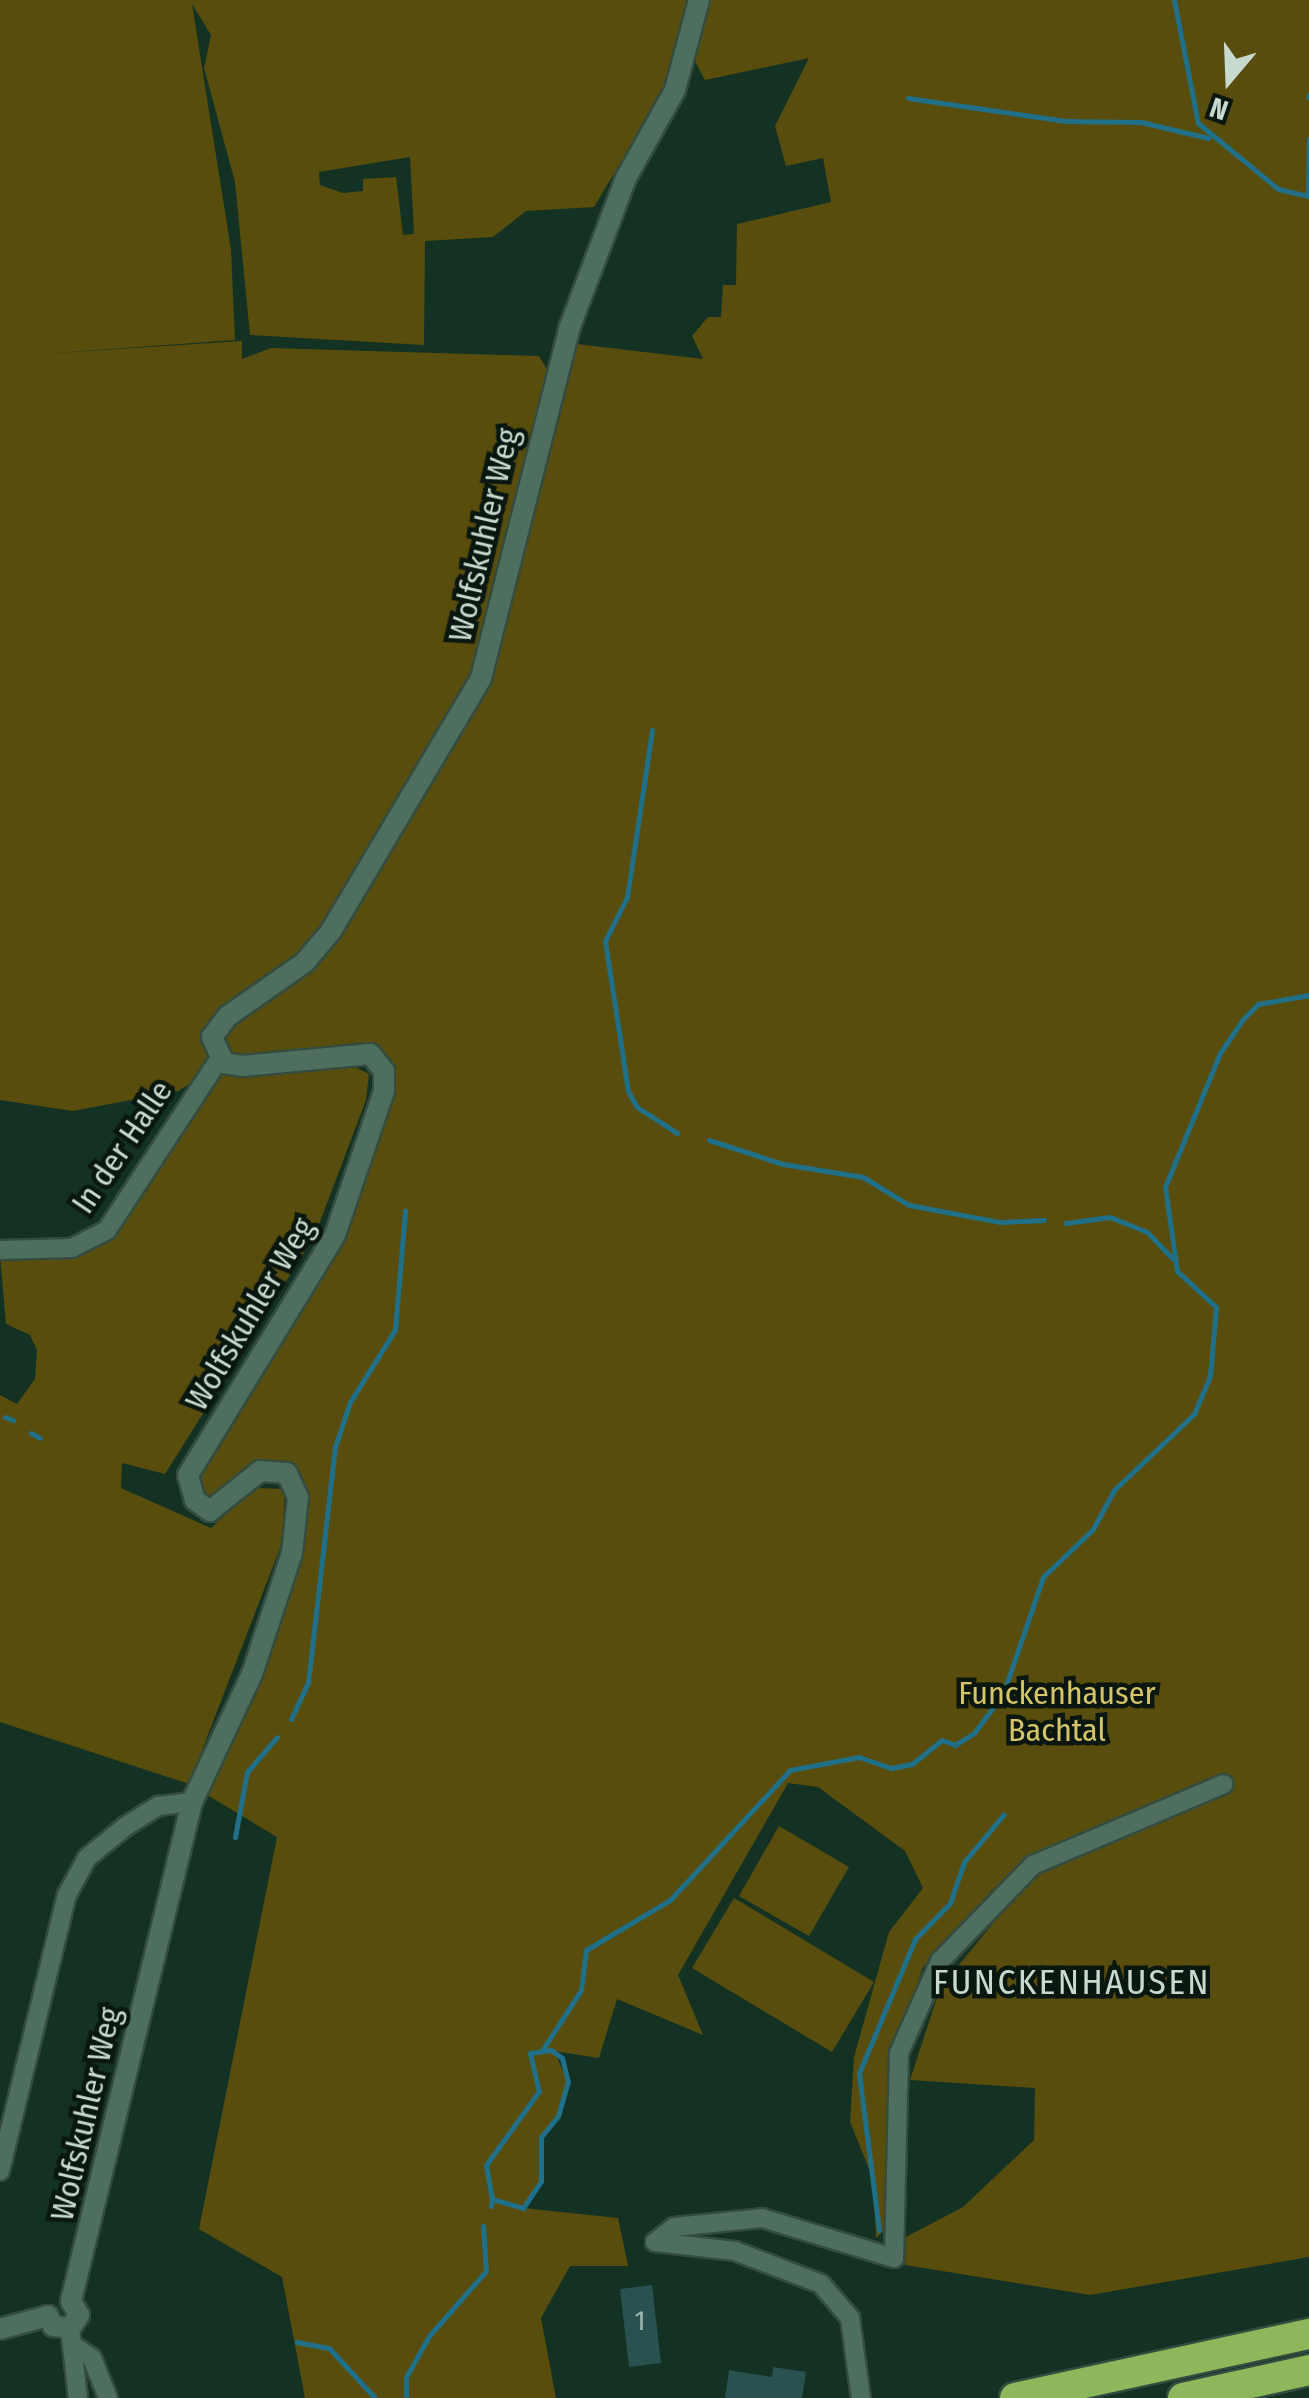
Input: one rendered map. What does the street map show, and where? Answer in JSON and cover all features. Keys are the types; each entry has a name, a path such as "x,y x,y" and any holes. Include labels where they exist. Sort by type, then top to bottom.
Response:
{"highway":[{"path":"1015,2398 1309,2334"},
{"path":"1184,2398 1309,2370"}],"street":[{"name":"Wolfskuhler Weg","path":"78,2398 72,2337 79,2315 70,2301 192,1802 275,1615 298,1497 288,1474 266,1469 210,1511 195,1500 188,1475 335,1235 384,1091 384,1071 370,1054 242,1066 220,1058 213,1049 217,1026 305,962 330,931 481,678 568,329 626,178 675,90 699,0"},
{"name":"In der Halle","path":"0,1250 72,1248 107,1230 220,1058"},
{"path":"861,2398 850,2318 822,2284 735,2252 655,2242 674,2227 762,2218 894,2258 899,2053 940,1960 1033,1864 1224,1784"},
{"path":"0,2171 68,1895 87,1858 126,1826 176,1800 192,1802"},
{"path":"48,2316 52,2304 70,2301"},
{"path":"0,2330 48,2316"},
{"path":"48,2316 92,2358 108,2398"}],"green space":[{"name":"Funckenhauser Bachtal","path":"0,0 693,0 671,78 594,207 526,211 493,237 425,241 424,345 250,335 235,182 204,68 211,35 192,4 231,250 235,340 41,354 242,341 242,359 271,348 539,356 548,371 518,483 536,487 577,344 703,359 692,336 708,317 721,317 723,285 736,285 737,224 831,202 823,158 786,166 775,126 809,58 705,80 689,50 699,0 1309,0 1309,2257 1090,2295 905,2265 906,2237 963,2207 1034,2140 1035,2088 910,2080 940,1988 1040,1866 1029,1863 992,1890 923,1967 887,2076 888,2227 876,2238 874,2181 850,2122 854,2057 889,1932 923,1888 905,1851 818,1787 788,1783 678,1975 703,2035 617,1999 599,2058 554,2051 568,2082 558,2116 541,2137 541,2181 523,2208 618,2218 628,2266 570,2266 541,2318 556,2398 305,2398 282,2277 199,2229 277,1837 199,1790 298,1508 274,1469 224,1506 190,1492 369,1146 379,1060 224,1063 178,1091 73,1111 0,1100","holes":["410,157 414,234 403,235 396,177 363,179 363,191 343,193 320,185 319,172"]},
{"path":"347,1063 369,1074 366,1100 315,1235 165,1474 122,1463 121,1488 211,1528 255,1488 285,1489 282,1543 189,1784 0,1722 0,1395 17,1404 35,1379 37,1350 30,1335 6,1324 0,1256 96,1243 216,1075"},
{"path":"779,1826 849,1867 809,1936 739,1896"},
{"path":"734,1898 874,1982 832,2052 692,1968"}],"building":[{"path":"652,2285 661,2363 629,2367 620,2289"},
{"path":"773,2367 806,2372 802,2398 725,2398 729,2370 772,2377"}],"waterway":[{"path":"1174,0 1198,123 1278,189 1309,196"},
{"path":"908,98 1066,121 1141,122 1208,138"},
{"path":"1308,195 1309,139"},
{"path":"652,730 627,897 605,941 628,1091 637,1107 677,1133"},
{"path":"543,2049 581,1990 586,1950 670,1900 790,1770 859,1757 891,1768 912,1764 942,1740 955,1745 974,1733 1003,1694 1043,1577 1093,1529 1114,1490 1194,1414 1210,1376 1216,1307 1177,1271 1165,1187 1220,1053 1243,1019 1258,1004 1309,995"},
{"path":"709,1140 783,1164 863,1177 909,1205 1000,1222 1044,1220"},
{"path":"291,1719 308,1683 335,1447 350,1402 395,1330 405,1210"},
{"path":"1066,1223 1110,1217 1147,1232 1172,1258"},
{"path":"5,1417 13,1420"},
{"path":"31,1433 40,1438"},
{"path":"235,1837 247,1772 277,1737"},
{"path":"879,2230 859,2073 915,1939 950,1903 964,1862 1004,1814"},
{"path":"491,2206 492,2199 523,2208 541,2181 541,2137 558,2116 568,2082 562,2058 551,2050 530,2053 539,2091 486,2165 492,2199"},
{"path":"406,2398 406,2377 429,2336 486,2271 483,2226"},
{"path":"297,2342 329,2348 375,2398"}],"district":[{"name":"FUNCKENHAUSEN","path":"1072,1982"}]}
